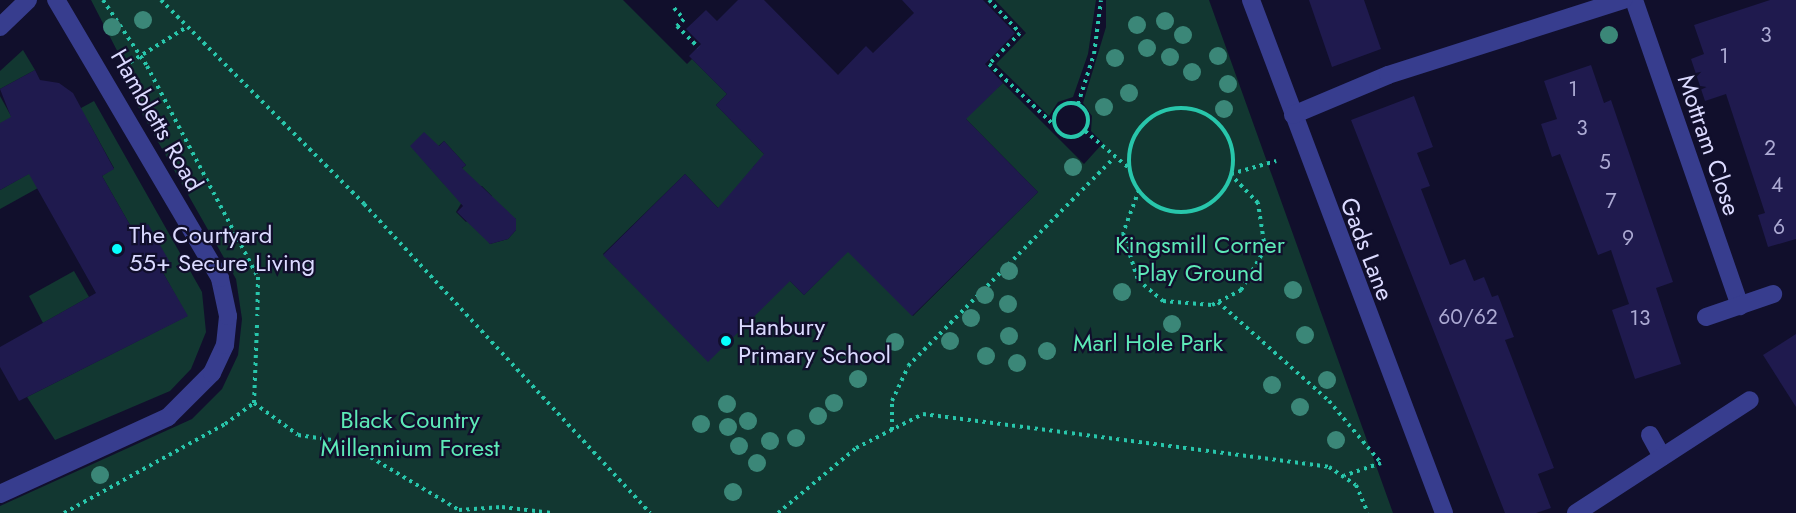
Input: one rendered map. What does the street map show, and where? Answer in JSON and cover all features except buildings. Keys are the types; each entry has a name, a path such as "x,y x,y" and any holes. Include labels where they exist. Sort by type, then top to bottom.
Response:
{"street":[{"path":"0,27 28,0"},
{"name":"Hambletts Road","path":"0,494 168,417 212,373 225,345 228,316 220,278 56,0"},
{"name":"Gads Lane","path":"1251,0 1444,513"},
{"path":"1293,115 1388,75 1623,0"},
{"name":"Mottram Close","path":"1634,0 1740,306"},
{"path":"1706,317 1773,294"},
{"path":"1576,513 1750,400"},
{"path":"1650,435 1662,457"}],"path":[{"path":"161,0 364,204 650,513"},
{"path":"988,0 1020,33 989,64 1066,137 1085,130"},
{"path":"1078,104 1094,54 1101,0"},
{"path":"674,8 684,20 677,26 698,47"},
{"path":"120,68 188,27"},
{"path":"1054,125 1057,109 1078,104"},
{"path":"1078,104 1088,117 1085,130"},
{"path":"1171,108 1186,108 1213,119 1224,130 1233,157 1230,174 1210,203 1184,211 1158,206 1139,190 1130,169 1130,148 1145,122 1171,108"},
{"path":"1085,130 1113,159 1130,169"},
{"path":"892,430 892,401 908,366 1113,159"},
{"path":"1230,174 1275,161"},
{"path":"1139,190 1123,233 1138,280 1179,306 1218,302 1252,278 1264,249 1258,203 1230,174"},
{"path":"1218,302 1329,401 1381,463 1343,476"},
{"path":"254,403 298,435 345,442 459,510 502,507 552,513"},
{"path":"778,513 856,448 923,414 1329,467 1356,485 1368,513"}],"green space":[{"path":"91,0 623,0 687,64 692,59 727,94 716,105 765,155 753,167 755,246 685,174 603,254 616,268 790,281 804,295 842,257 839,242 913,316 1038,192 964,117 1003,83 1084,164 1103,143 1091,131 1092,116 1083,103 1106,27 1106,0 1209,0 1393,513 0,513 0,506 192,419 222,389 238,355 242,319 236,279 120,75 127,70","holes":["444,141 466,165 444,184 423,160","482,186 492,196 492,207 516,219 516,230 508,239 490,244 472,216 466,222 456,212 471,187"]},
{"path":"995,0 1096,0 1088,54 1073,97 1058,102 1049,116 996,64 1026,33"},
{"path":"23,50 35,70 0,89 0,71"},
{"path":"0,96 16,125 0,123"},
{"path":"94,101 202,292 206,332 191,369 170,391 55,440 27,397 187,316 162,271 171,266 134,232 102,176 114,168 89,123 70,114"},
{"path":"30,173 38,188 0,209 0,190"},
{"path":"74,271 89,297 43,323 29,296"}],"place":[{"name":"The Courtyard 55+ Secure Living","path":"117,249"},
{"name":"Hanbury Primary School","path":"726,341"}],"park label":[{"name":"Kingsmill Corner Play Ground","path":"1200,259"},
{"name":"Marl Hole Park","path":"1148,343"},
{"name":"Black Country Millennium Forest","path":"410,434"}]}
